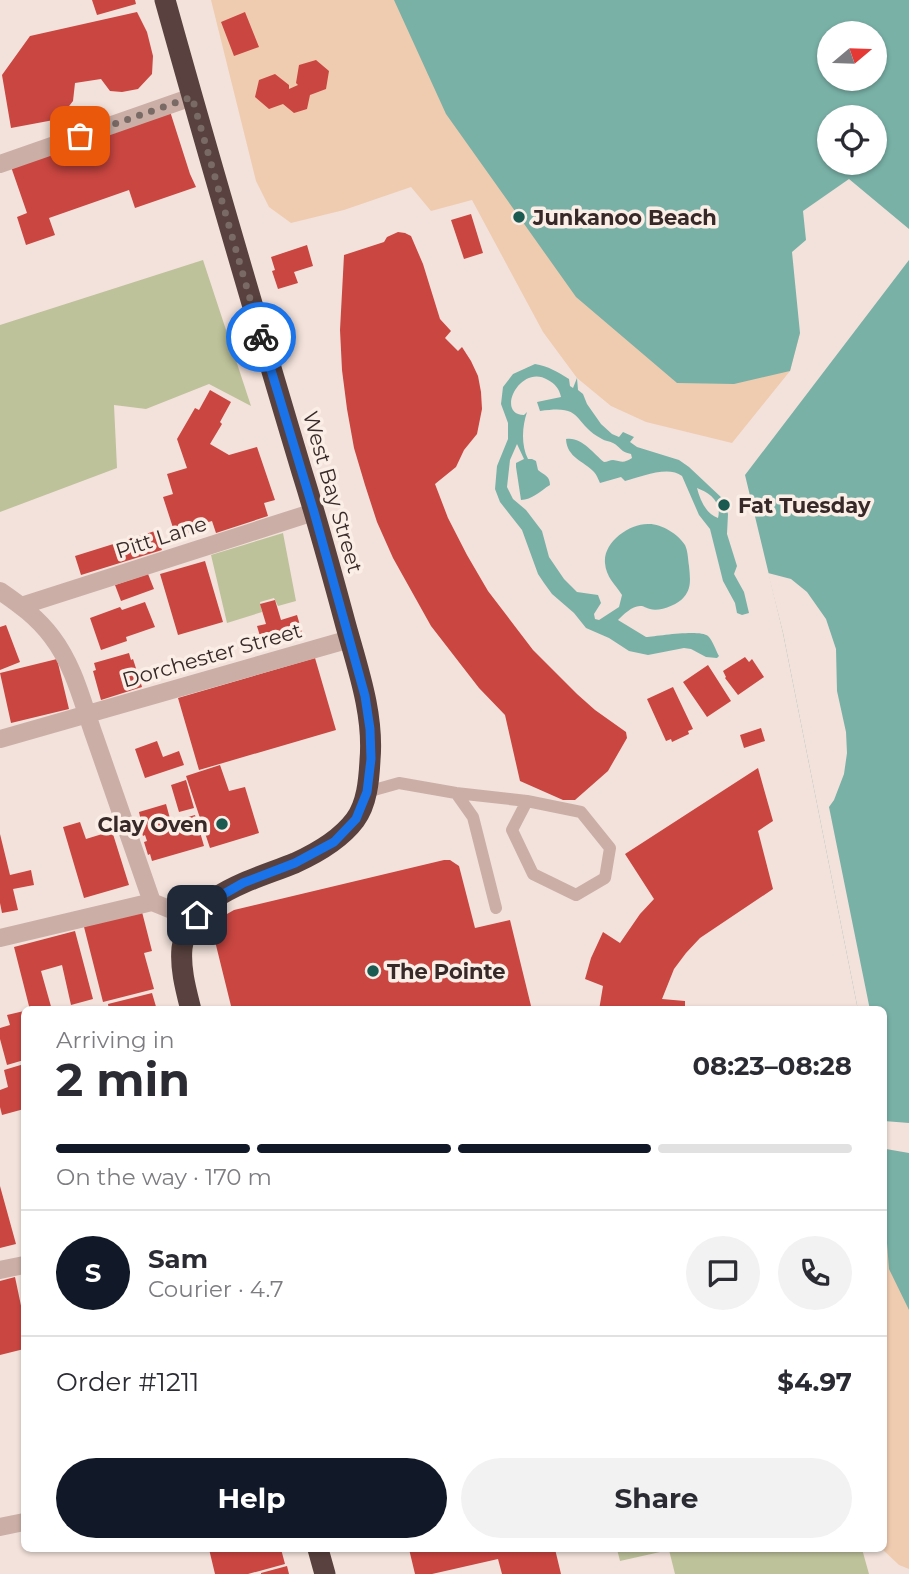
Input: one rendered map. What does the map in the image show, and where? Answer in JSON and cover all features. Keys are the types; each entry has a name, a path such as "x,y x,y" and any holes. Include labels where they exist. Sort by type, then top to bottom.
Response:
{"highway":[{"name":"West Bay Street","path":"166,0 248,293 350,639 365,696 370,729 371,759 367,792 356,819 334,842 295,863 235,887 215,899 197,915"},
{"path":"190,1006 183,976 182,946 197,915"},
{"path":"319,1552 325,1574"}],"street":[{"path":"0,164 192,97"},
{"name":"Pitt Lane","path":"21,606 314,512"},
{"path":"0,591 21,606 52,637 65,657 76,681 152,902"},
{"name":"Dorchester Street","path":"0,739 350,639"},
{"path":"0,938 152,902 179,913 197,915"},
{"path":"0,1270 21,1266"},
{"path":"0,1527 21,1523"}],"lane":[{"path":"367,792 399,783 527,801 581,812 610,848 605,878 576,895 533,874 512,830 527,801"},
{"path":"456,793 473,817 496,908"}],"green space":[{"path":"203,260 251,406 209,384 146,409 114,405 117,468 0,512 0,325"},
{"path":"283,533 296,601 278,606 274,598 260,602 262,612 227,623 211,555"},
{"path":"618,1552 660,1552 620,1561"},
{"path":"670,1552 863,1552 869,1574 675,1574"}],"sand":[{"name":"Junkanoo Beach","path":"211,0 416,0 800,333 790,371 732,443 646,422 611,406 577,378 543,332 472,200 431,211 411,187 344,210 291,223 269,207 256,181"},
{"path":"909,1162 909,1569 899,1565 885,1552 887,1166"}],"water":[{"path":"394,0 909,0 909,229 849,179 803,211 806,240 792,252 800,333 790,371 734,384 677,383 576,297 446,114"},
{"path":"909,260 909,1123 887,1121 887,1006 857,1006 783,633 745,475"},
{"path":"535,364 569,379 573,388 577,378 578,390 601,424 612,434 619,437 623,432 634,437 630,442 637,447 679,460 723,499 728,514 727,534 737,566 734,574 744,592 749,613 742,615 737,613 735,603 723,581 710,529 699,515 682,476 662,472 625,481 621,477 600,483 594,472 569,451 566,439 582,443 604,462 626,461 632,458 631,454 592,433 571,412 554,409 540,411 537,402 561,397 556,387 548,380 528,378 520,384 511,399 516,413 524,415 527,412 523,436 528,459 536,461 538,470 548,478 550,485 532,497 521,500 516,463 524,459 517,444 510,460 507,487 513,499 526,510 542,531 549,557 564,579 577,592 598,595 601,603 594,614 595,619 599,620 619,607 622,595 606,568 608,548 626,530 654,524 669,530 686,547 690,578 687,594 677,603 658,610 637,606 618,620 646,637 704,634 711,641 719,656 717,658 706,657 684,648 648,655 629,651 586,628 544,583 522,530 500,502 495,489 497,466 508,439 508,423 501,404 503,387 513,374","holes":["697,488 717,503 718,518 704,506"]},
{"path":"887,1149 909,1153 909,1310 889,1269"}],"pier":[{"path":"768,573 791,579 807,592 826,619 836,649 837,691 846,732 847,753 844,774 829,807 869,1006 857,1006 783,633"}],"building":[{"path":"92,0 135,0 136,4 97,15"},
{"path":"137,12 147,32 153,56 152,74 138,89 110,91 101,79 75,83 73,101 59,119 11,128 2,75 30,36"},
{"path":"245,12 259,47 234,56 221,22"},
{"path":"316,60 329,71 326,89 310,95 307,109 294,113 283,104 269,109 255,97 259,80 275,74 289,85 289,89 298,85 299,65"},
{"path":"168,105 196,187 135,208 129,190 49,218 55,235 26,245 17,217 27,213 9,161"},
{"path":"471,214 483,253 464,259 451,220"},
{"path":"398,232 411,236 440,319 451,331 445,338 458,351 462,347 478,376 481,392 482,409 477,434 464,450 456,467 435,484 448,518 488,591 533,650 595,710 626,732 627,738 608,771 575,800 563,800 520,781 505,715 479,688 431,626 393,558 365,485 354,448 342,370 340,330 344,255 384,242 387,237"},
{"path":"307,245 313,266 294,272 298,283 278,289 271,257"},
{"path":"210,390 231,402 210,444 229,455 257,447 275,500 264,503 268,516 216,533 212,521 191,527 193,532 176,537 163,497 173,494 167,474 187,468 177,439 195,408 199,410"},
{"path":"155,531 162,550 81,575 75,556"},
{"path":"205,561 223,622 178,635 160,574"},
{"path":"148,574 154,589 121,601 115,585"},
{"path":"275,600 281,620 297,615 302,632 262,643 257,626 266,624 260,604"},
{"path":"145,602 155,627 126,637 127,641 101,650 90,618 120,607 122,610"},
{"path":"6,625 20,662 0,670 0,627"},
{"path":"129,653 142,687 101,700 93,671 96,670 94,663"},
{"path":"745,657 749,662 752,659 764,677 738,695 723,671"},
{"path":"315,658 336,730 199,770 178,698"},
{"path":"57,659 69,709 11,723 0,673"},
{"path":"708,665 731,701 707,717 683,682"},
{"path":"673,687 693,729 688,731 689,734 672,742 671,739 666,741 647,699"},
{"path":"761,728 765,741 744,748 740,735"},
{"path":"157,741 163,757 179,751 184,765 145,778 135,749"},
{"path":"220,765 229,791 245,787 259,833 210,848 186,776"},
{"path":"758,768 773,821 758,831 773,889 700,938 686,953 674,969 662,999 685,1001 685,1006 600,1006 603,986 585,979 603,932 620,943 654,899 625,854"},
{"path":"186,780 194,808 179,812 171,785"},
{"path":"166,804 171,822 195,815 204,846 152,861 144,842 147,841 145,835 143,836 138,822 141,821 139,812"},
{"path":"80,822 86,839 112,831 129,885 84,898 63,827"},
{"path":"0,834 10,875 31,870 34,885 13,889 18,910 2,913 0,903"},
{"name":"The Pointe","path":"450,860 459,866 475,928 510,920 531,1006 231,1006 213,933 216,925 234,910"},
{"path":"141,908 152,951 144,953 154,989 103,1002 83,923"},
{"path":"75,931 93,999 71,1005 62,965 41,971 51,1006 29,1006 14,947"},
{"path":"152,993 156,1006 108,1006"},
{"path":"21,1012 21,1061 7,1065 0,1028 10,1025 7,1015"},
{"path":"21,1065 21,1110 2,1115 0,1090 8,1087 4,1070"},
{"path":"0,1186 16,1244 0,1248"},
{"path":"15,1277 21,1306 21,1350 0,1355 0,1281"},
{"path":"210,1552 282,1552 285,1564 248,1574 215,1574"},
{"path":"410,1552 556,1552 561,1574 502,1574 498,1559 432,1574 415,1574"},
{"path":"287,1566 289,1574 261,1574 261,1573"}],"way so far":[{"path":"80,136 192,97 261,337"}],"place":[{"name":"Junkanoo Beach","path":"519,217"},
{"name":"Fat Tuesday","path":"724,505"},
{"name":"Clay Oven","path":"222,824"},
{"name":"The Pointe","path":"373,971"}],"route":[{"path":"197,915 215,899 243,883 295,863 334,842 356,819 367,792 371,759 365,696 314,512 261,337"}]}
